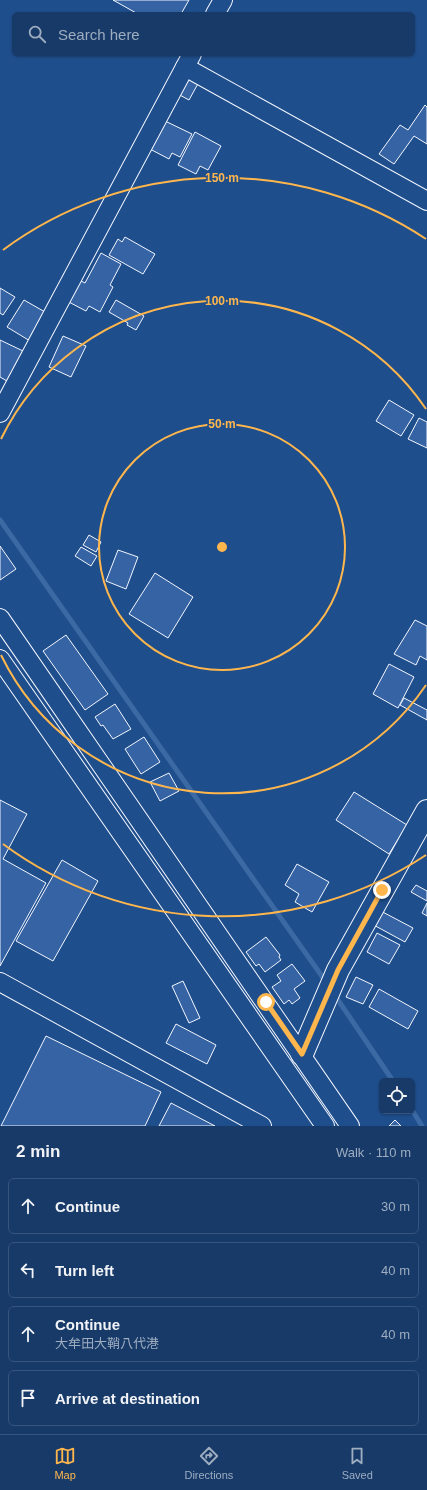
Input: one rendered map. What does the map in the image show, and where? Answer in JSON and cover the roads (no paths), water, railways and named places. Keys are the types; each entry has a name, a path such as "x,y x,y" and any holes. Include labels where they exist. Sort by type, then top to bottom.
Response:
{"main road":[{"path":"302,1054 338,970 427,811"}],"street":[{"path":"216,12 223,0"},
{"path":"0,413 189,60 427,201"},
{"path":"0,618 302,1054 350,1126"},
{"path":"0,659 325,1126"},
{"path":"0,982 262,1126"}],"waterway":[{"path":"0,520 326,982"},
{"path":"334,994 391,1078"},
{"path":"414,1114 422,1126"}]}
